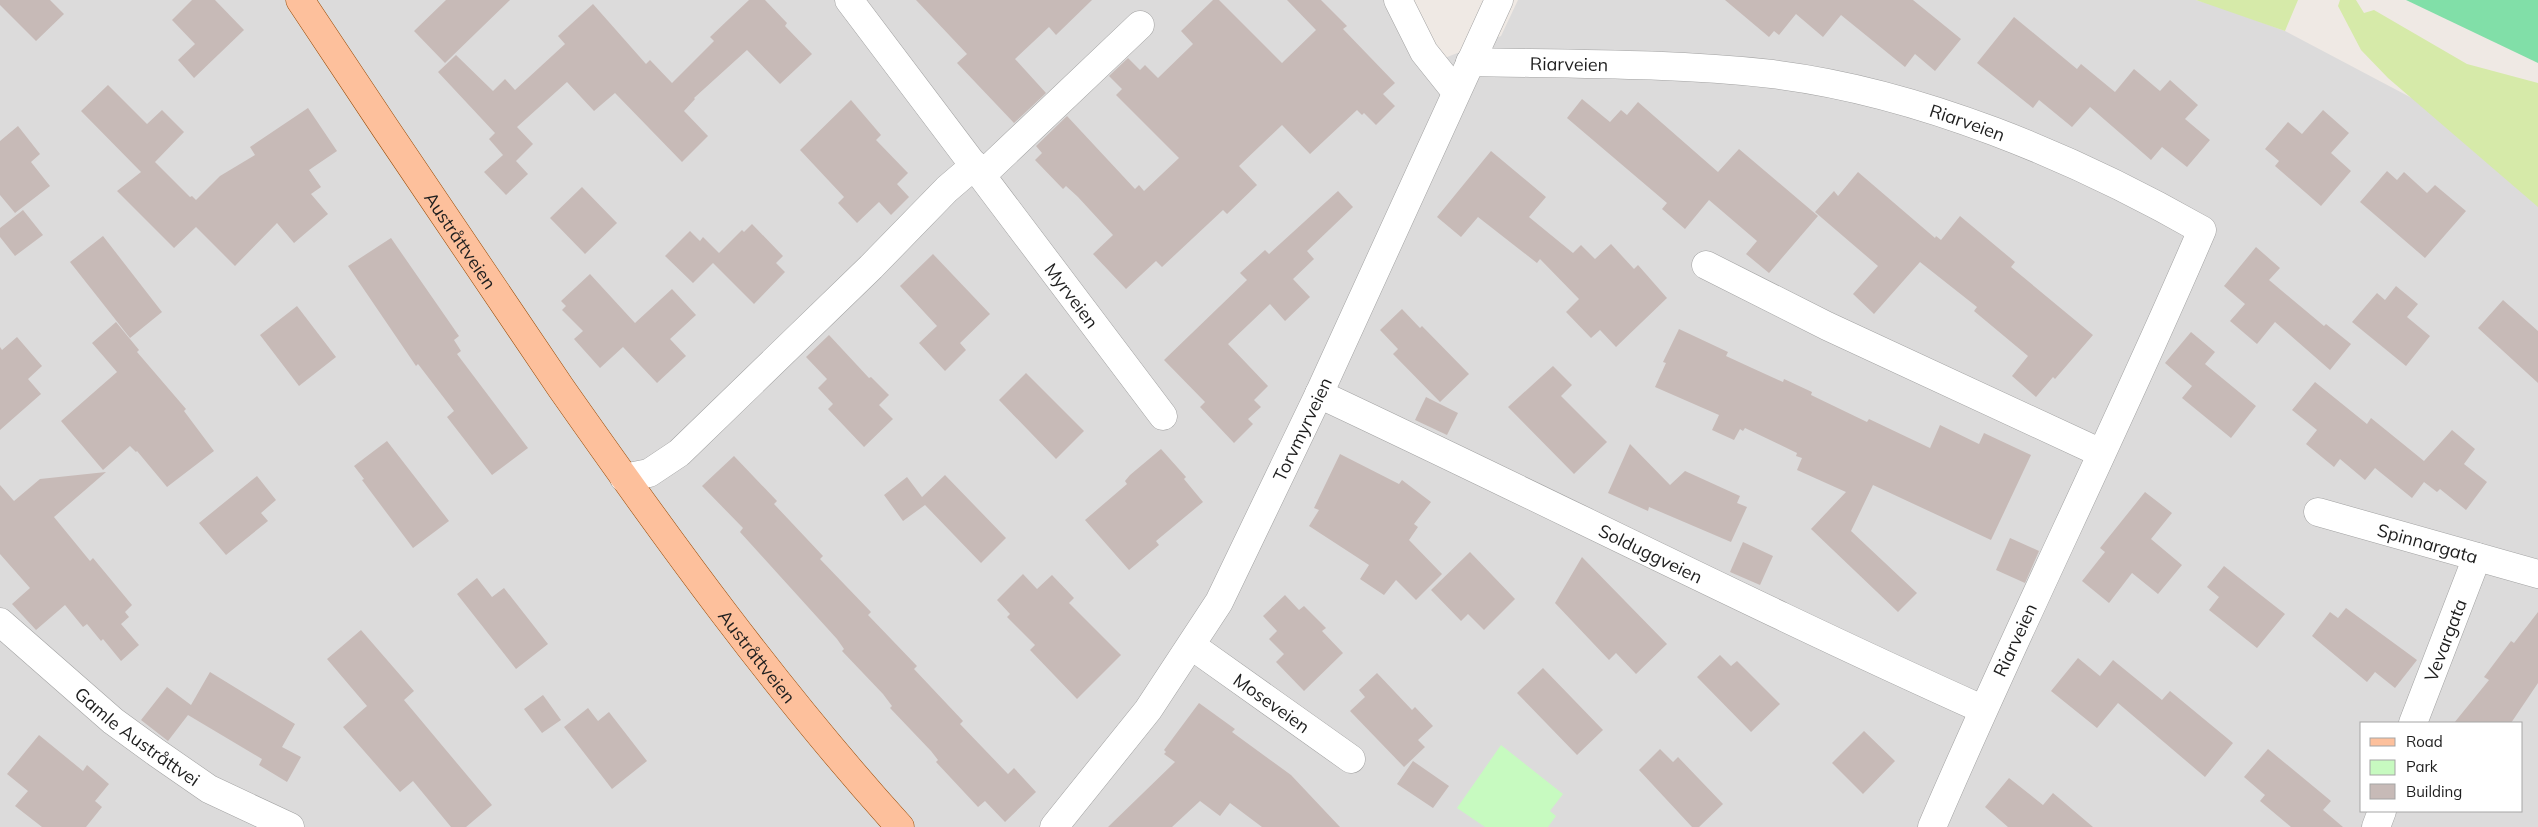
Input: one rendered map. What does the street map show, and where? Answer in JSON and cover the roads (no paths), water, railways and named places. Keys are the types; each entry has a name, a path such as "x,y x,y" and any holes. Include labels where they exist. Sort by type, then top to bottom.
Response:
{"main road":[{"name":"Austråttveien","path":"300,0 510,314 624,478 754,652 900,827"}],"street":[{"name":"Myrveien","path":"849,0 1163,416"},
{"path":"1398,0 1424,52 1456,92"},
{"name":"Torvmyrveien","path":"1054,827 1148,710 1192,646 1219,602 1319,394 1499,0"},
{"path":"624,478 649,474 679,452 774,362 947,189 979,170 1140,25"},
{"name":"Riarveien","path":"1470,62 1691,68 1774,74 1858,90 1926,107 1996,131 2150,200 2202,230 2163,320 1982,709 1932,827"},
{"path":"1706,265 1827,326 2101,454"},
{"name":"Solduggveien","path":"1319,394 1729,589 1860,654 1982,709"},
{"name":"Spinnargata","path":"2318,512 2538,574"},
{"name":"Vevargata","path":"2413,722 2477,557"},
{"name":"Gamle Austråttvei","path":"0,622 113,721 194,779 209,789 290,827"},
{"name":"Moseveien","path":"1192,646 1351,759"},
{"path":"2376,827 2382,812"}]}
